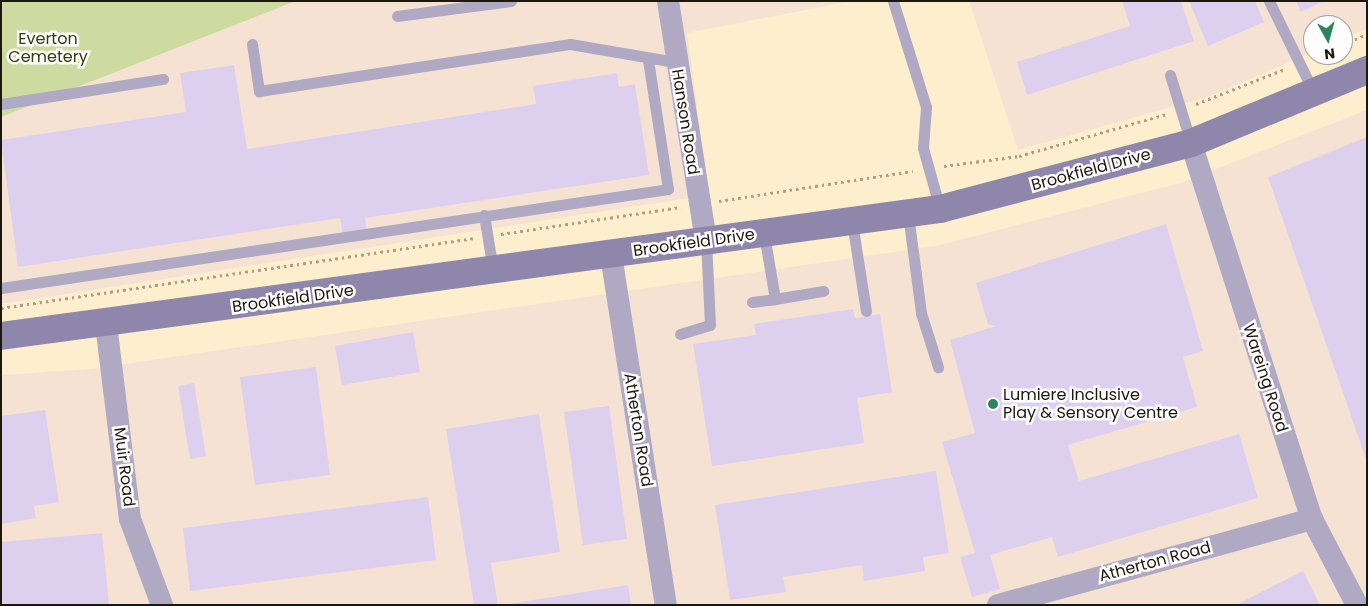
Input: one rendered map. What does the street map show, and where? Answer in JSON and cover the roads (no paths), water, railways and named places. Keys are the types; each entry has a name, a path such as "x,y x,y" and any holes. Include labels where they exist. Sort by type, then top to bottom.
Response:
{"street":[{"name":"Hanson Road","path":"668,1 675,62 706,241"},
{"name":"Brookfield Drive","path":"1,336 106,324 940,209 1191,143 1367,70"},
{"name":"Wareing Road","path":"1191,143 1312,519 1357,605"},
{"name":"Atherton Road","path":"611,255 666,605"},
{"name":"Muir Road","path":"106,324 130,519 162,605"},
{"name":"Atherton Road","path":"998,605 1312,519"}],"lane":[{"path":"397,16 511,1"},
{"path":"894,1 926,107 923,148 940,209"},
{"path":"1269,1 1314,92"},
{"path":"252,44 259,91 570,44 648,60 675,62"},
{"path":"1,288 668,189 648,60"},
{"path":"1170,75 1191,143"},
{"path":"1,104 163,79"},
{"path":"908,214 919,304 938,367"},
{"path":"484,215 493,271"},
{"path":"852,222 866,311"},
{"path":"764,234 775,299"},
{"path":"680,334 710,325 706,241"},
{"path":"752,302 823,292"}],"place":[{"name":"Lumiere Inclusive Play & Sensory Centre","path":"993,404"}],"park label":[{"name":"Everton Cemetery","path":"48,48"}]}
